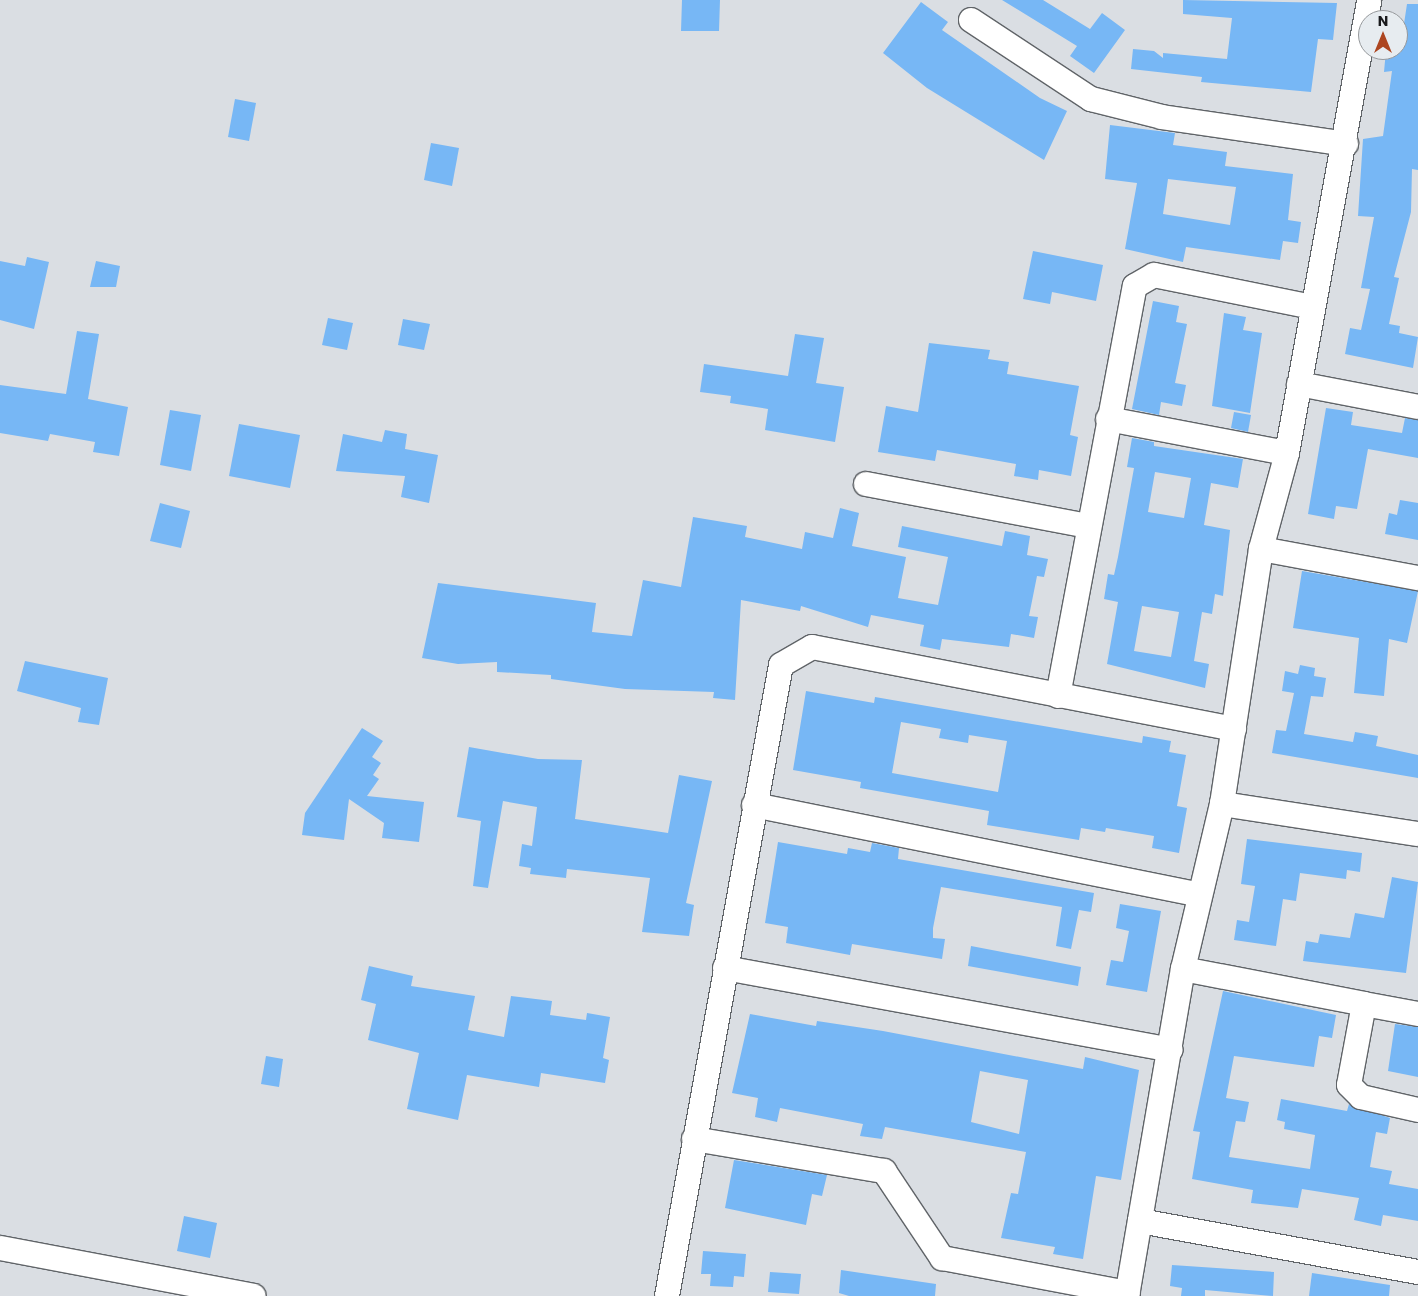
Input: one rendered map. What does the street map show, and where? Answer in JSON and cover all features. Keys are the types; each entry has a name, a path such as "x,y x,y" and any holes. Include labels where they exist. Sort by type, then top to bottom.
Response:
{"street":[{"path":"694,1139 884,1171 942,1258 1128,1295 1171,1050 1183,969 1222,804 1261,549 1286,454 1346,144 1369,0"},
{"path":"970,20 1091,99 1162,117 1346,144"},
{"path":"1058,696 1108,419 1140,280 1154,275 1313,307"},
{"path":"1299,384 1418,407"},
{"path":"1108,419 1286,454"},
{"path":"866,484 1088,526"},
{"path":"1261,549 1418,578"},
{"path":"667,1296 754,805 781,665 812,647 1058,696 1234,728"},
{"path":"1222,804 1418,834"},
{"path":"754,805 1199,895"},
{"path":"725,968 1171,1050"},
{"path":"1183,969 1418,1014"},
{"path":"1364,1004 1349,1085 1361,1097 1418,1110"},
{"path":"1140,1221 1418,1272"},
{"path":"0,1248 211,1292 254,1296"}],"building":[{"path":"682,0 720,0 719,31 681,31"},
{"path":"1002,0 1043,0 1090,29 1102,13 1125,30 1094,73 1070,56 1077,46"},
{"path":"1183,0 1337,3 1333,40 1318,39 1311,92 1201,82 1202,77 1131,69 1133,49 1154,51 1163,58 1163,53 1227,59 1232,18 1183,14"},
{"path":"921,2 948,22 942,30 1040,98 1067,111 1044,160 927,88 883,53"},
{"path":"1407,4 1418,4 1418,170 1412,169 1411,212 1394,277 1399,278 1389,324 1400,326 1399,333 1418,337 1413,368 1345,354 1350,328 1361,330 1370,289 1361,288 1374,217 1358,216 1363,139 1383,136 1392,71 1384,72 1385,60 1408,60 1408,10 1406,10"},
{"path":"235,99 256,103 249,141 228,137"},
{"path":"1110,125 1175,133 1173,145 1227,152 1225,166 1293,174 1288,220 1301,222 1298,243 1283,241 1280,260 1186,247 1183,262 1125,249 1137,183 1105,179","holes":["1168,179 1236,187 1230,225 1163,214"]},
{"path":"431,143 459,148 452,186 424,180"},
{"path":"1033,251 1103,265 1096,301 1052,292 1050,304 1023,299"},
{"path":"27,257 49,262 34,329 0,320 0,261 25,266"},
{"path":"96,261 120,266 116,287 90,287"},
{"path":"1153,301 1179,306 1176,322 1187,324 1175,383 1186,385 1182,406 1161,402 1159,415 1132,409"},
{"path":"1224,313 1246,317 1243,330 1262,333 1250,413 1212,406"},
{"path":"328,318 353,323 347,350 322,345"},
{"path":"403,319 430,324 424,350 398,345"},
{"path":"77,331 99,334 88,399 128,407 119,456 93,452 95,442 50,434 48,441 0,433 0,385 66,394"},
{"path":"795,334 824,338 816,383 844,387 835,442 765,430 768,409 730,403 731,396 700,392 704,364 788,376"},
{"path":"929,343 990,350 988,359 1009,362 1007,374 1079,386 1070,435 1078,437 1071,476 1039,470 1038,480 1014,476 1016,464 937,450 935,461 878,452 886,406 918,412"},
{"path":"1326,408 1353,412 1351,425 1402,433 1405,418 1418,420 1418,458 1368,449 1357,509 1336,506 1334,519 1308,514"},
{"path":"170,410 201,415 191,471 160,465"},
{"path":"1234,412 1251,415 1248,432 1231,428"},
{"path":"239,424 300,435 290,488 229,476"},
{"path":"385,430 407,434 405,449 438,455 429,503 401,497 405,476 336,471 343,434 382,442"},
{"path":"1132,438 1154,442 1154,446 1243,459 1238,488 1211,483 1204,525 1230,530 1223,596 1215,594 1212,614 1202,612 1194,661 1209,664 1205,688 1107,664 1118,602 1104,599 1108,574 1114,575 1134,468 1127,467","holes":["1155,472 1191,478 1184,518 1148,512","1142,606 1179,612 1171,657 1134,651"]},
{"path":"1400,500 1418,503 1418,540 1385,534 1389,513 1397,515"},
{"path":"160,503 190,511 181,548 150,541"},
{"path":"840,508 859,513 852,546 906,557 898,598 938,605 948,557 898,547 902,526 1002,546 1005,531 1030,536 1027,555 1048,559 1044,577 1037,576 1029,616 1038,617 1034,638 1011,634 1009,647 942,639 940,650 920,646 924,625 871,615 868,627 801,606 800,611 741,600 735,700 713,698 714,692 625,689 551,679 551,675 497,672 497,662 458,664 422,658 438,583 596,603 592,632 632,636 643,580 681,587 693,517 747,526 745,537 802,549 805,532 833,538"},
{"path":"1302,571 1418,591 1407,643 1389,639 1384,696 1354,693 1359,638 1293,628"},
{"path":"25,661 108,678 99,725 78,722 81,708 17,691"},
{"path":"1300,665 1315,668 1314,676 1326,678 1323,697 1311,696 1304,734 1353,742 1355,732 1378,736 1376,746 1418,755 1418,778 1272,753 1276,730 1286,731 1294,693 1282,691 1285,671 1298,674"},
{"path":"806,691 874,703 875,697 1142,743 1143,736 1171,741 1169,752 1186,755 1177,806 1187,808 1179,853 1152,848 1154,836 1106,828 1105,832 1081,828 1079,840 987,825 989,811 860,788 861,782 793,770","holes":["901,722 941,729 939,738 968,743 969,735 1007,741 998,792 892,773"]},
{"path":"362,728 383,741 372,757 381,763 373,775 379,779 367,796 424,802 419,842 382,838 384,823 349,799 344,840 302,835 305,813"},
{"path":"469,747 538,759 582,760 575,819 668,833 679,775 712,781 686,903 694,905 689,936 642,932 650,878 567,869 566,878 530,874 531,868 519,866 522,844 532,846 537,807 503,801 488,888 473,886 481,821 457,817"},
{"path":"1247,839 1362,853 1360,872 1347,870 1346,879 1300,873 1296,901 1283,899 1276,946 1234,940 1237,920 1249,922 1255,886 1241,884"},
{"path":"778,842 847,854 848,848 870,852 872,843 899,848 898,859 1094,893 1091,912 1079,910 1071,949 1056,946 1062,907 941,887 933,928 933,938 945,939 942,959 852,944 850,955 786,943 788,927 765,923"},
{"path":"1392,877 1418,882 1406,973 1303,961 1306,941 1318,943 1320,934 1350,938 1355,913 1384,918"},
{"path":"1120,904 1161,911 1147,992 1106,985 1111,960 1123,962 1129,931 1116,928"},
{"path":"971,946 1081,967 1078,986 968,966"},
{"path":"369,966 413,976 411,986 475,996 468,1030 504,1037 511,996 552,1001 550,1015 586,1020 587,1013 610,1017 603,1058 609,1060 605,1083 541,1073 539,1087 467,1075 458,1120 407,1109 419,1053 368,1040 376,1004 361,1000"},
{"path":"1223,991 1336,1015 1332,1038 1319,1036 1314,1067 1234,1056 1226,1098 1249,1102 1245,1122 1236,1121 1229,1157 1310,1169 1315,1135 1284,1129 1285,1122 1277,1120 1281,1099 1347,1111 1349,1104 1390,1118 1387,1134 1376,1132 1370,1167 1392,1171 1389,1184 1418,1189 1418,1221 1383,1215 1381,1226 1354,1220 1359,1198 1302,1189 1298,1208 1251,1203 1253,1190 1192,1179 1200,1132 1193,1131"},
{"path":"750,1014 816,1026 817,1021 883,1031 1083,1069 1085,1057 1139,1070 1121,1180 1096,1176 1083,1259 1053,1254 1055,1247 1001,1238 1011,1193 1018,1194 1026,1152 885,1127 882,1139 860,1136 863,1124 780,1108 777,1122 755,1117 758,1098 732,1093","holes":["980,1071 1028,1080 1019,1134 971,1122"]},
{"path":"1395,1024 1418,1027 1418,1077 1388,1071"},
{"path":"266,1056 283,1059 279,1087 261,1084"},
{"path":"734,1160 827,1175 822,1196 812,1194 806,1225 725,1208"},
{"path":"184,1216 217,1223 210,1258 177,1251"},
{"path":"703,1251 746,1254 744,1277 734,1276 733,1287 710,1286 711,1274 701,1274"},
{"path":"1172,1265 1274,1272 1273,1296 1205,1290 1205,1296 1181,1296 1182,1288 1170,1286"},
{"path":"841,1270 936,1284 935,1296 849,1296 839,1293"},
{"path":"770,1272 801,1274 799,1294 768,1292"},
{"path":"1312,1273 1390,1285 1389,1296 1309,1296"}]}
